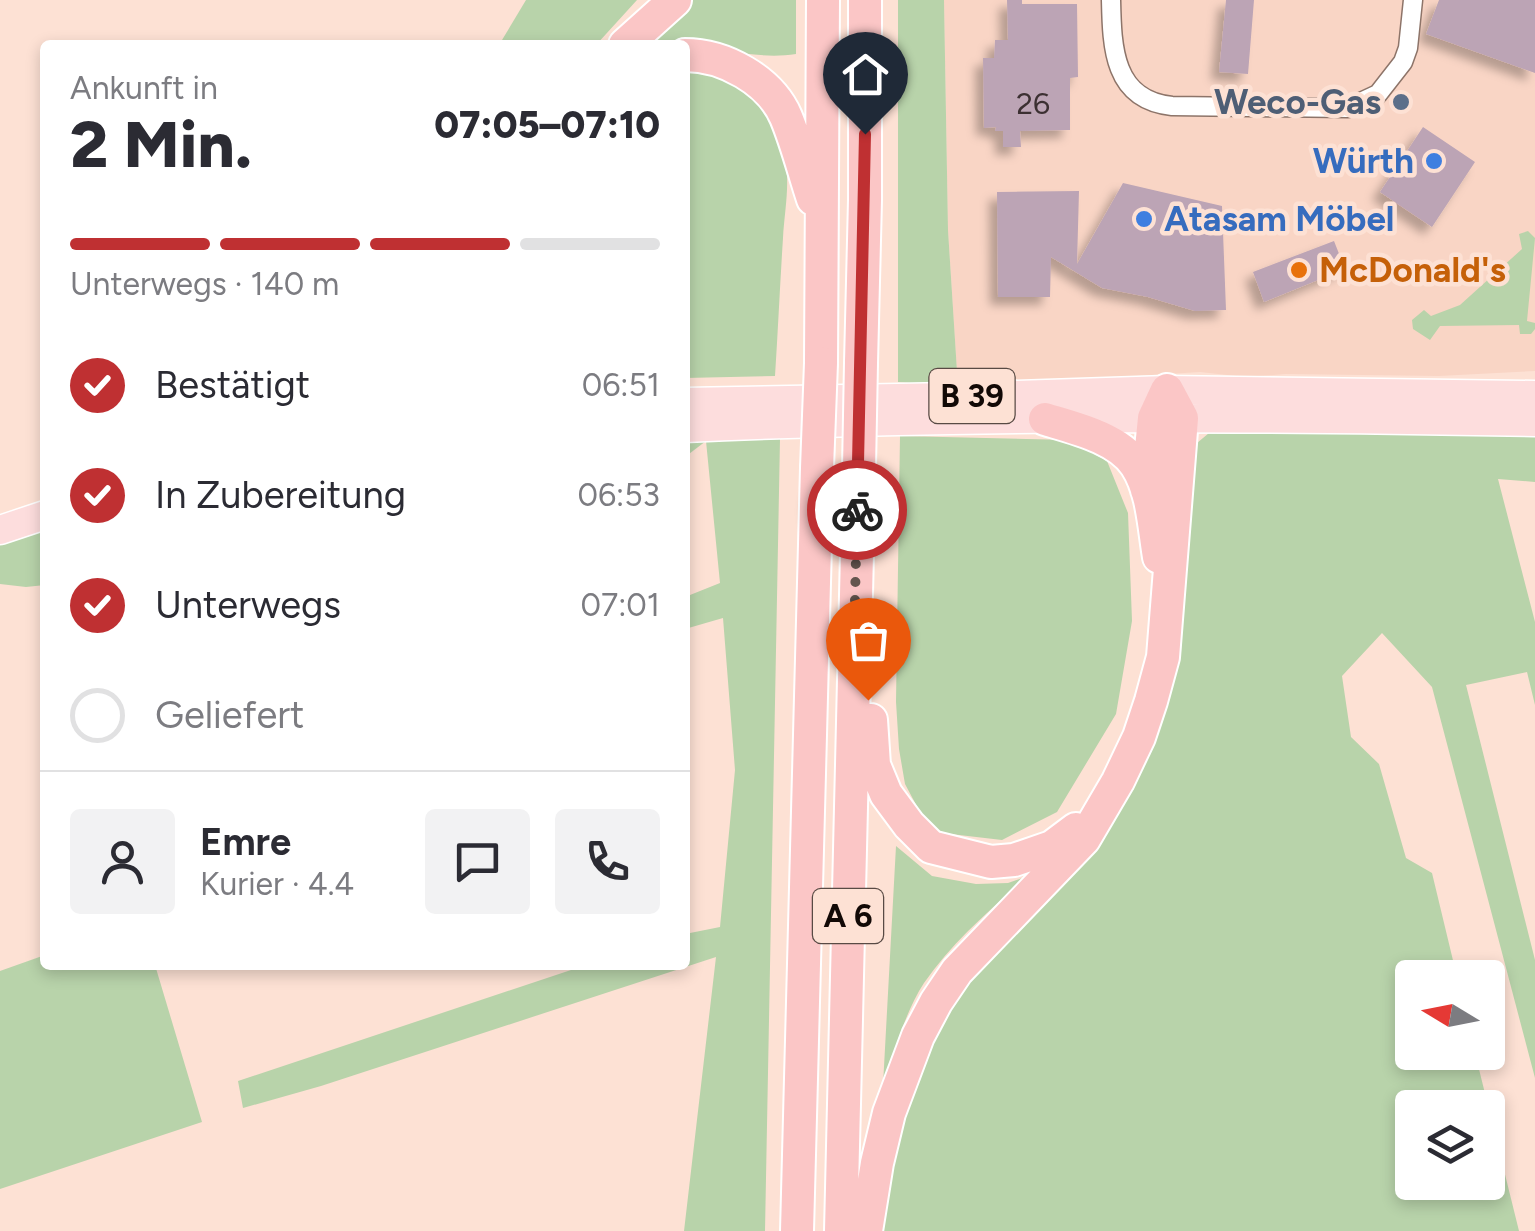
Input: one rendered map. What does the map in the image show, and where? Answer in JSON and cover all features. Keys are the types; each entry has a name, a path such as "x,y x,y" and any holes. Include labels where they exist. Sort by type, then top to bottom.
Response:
{"highway":[{"path":"631,40 675,0"},
{"name":"A 6","path":"797,1231 821,363 823,0"},
{"name":"A 6","path":"841,1231 859,468 865,0"},
{"path":"690,56 718,60 744,71 769,94 784,114 821,221"},
{"path":"1147,490 1168,408"},
{"path":"866,1231 890,1113 918,1036 936,1002 957,971 1084,839 1132,752 1152,701 1163,656 1168,606 1168,408"},
{"path":"1045,419 1094,434 1136,464 1147,490 1168,606"},
{"path":"855,600 874,765 886,794 909,826 932,847 990,862 1014,860 1052,847 1099,812"}],"main road":[{"name":"B 39","path":"690,428 1045,419 1168,408 1535,396"},
{"name":"B 39","path":"690,402 952,397 1535,422"},
{"path":"0,531 40,517"},
{"path":"0,531 40,525"}],"street":[{"path":"1111,0 1112,37 1119,68 1128,86 1154,102 1172,106 1348,108 1378,94 1403,62 1413,0"}],"shaded area":[{"path":"944,0 1535,0 1535,371 1439,376 1245,377 1200,372 958,387 948,230"}],"green space":[{"path":"526,0 637,0 601,40 502,40"},
{"path":"681,0 796,0 796,54 768,56 690,46 690,40 642,40"},
{"path":"898,0 944,0 948,230 958,387 898,382"},
{"path":"690,73 725,80 742,90 768,118 784,156 787,191 775,376 690,378"},
{"path":"1528,231 1535,238 1527,321 1535,323 1531,334 1520,334 1519,325 1440,326 1430,340 1413,329 1412,320 1424,310 1431,316 1460,305 1522,249 1519,234"},
{"path":"1232,427 1535,434 1535,482 1498,479 1535,622 1535,705 1527,672 1466,685 1535,960 1535,1078 1432,687 1382,633 1342,676 1351,737 1379,764 1406,858 1432,873 1453,960 1395,960 1395,1070 1479,1070 1484,1090 1395,1090 1395,1200 1505,1200 1505,1174 1519,1231 881,1231 895,1144 923,1064 958,995 1048,898 1137,781 1181,653 1186,500 1189,461 1197,443 1209,433"},
{"path":"900,436 1069,440 1107,461 1128,513 1132,621 1116,714 1057,812 1002,840 942,833 921,814 905,784 896,702"},
{"path":"690,438 780,439 765,1231 684,1231 716,957 690,965 690,933 720,927 735,770 723,618 690,628 690,595 720,583 706,441 690,453"},
{"path":"40,532 40,586 0,584 0,542"},
{"path":"896,846 932,876 976,884 1008,883 1028,876 959,940 924,983 883,1085"},
{"path":"40,957 40,970 156,970 202,1122 0,1189 0,971"},
{"path":"571,970 676,970 243,1108 238,1081"}],"building":[{"path":"1007,0 1022,0 1022,4 1077,4 1078,77 1070,78 1070,130 1020,131 1021,147 1003,147 1003,131 984,128 983,58 994,58 995,40 1008,40"},
{"path":"1226,0 1254,0 1248,74 1219,72"},
{"path":"1439,0 1535,0 1535,73 1426,34"},
{"path":"1423,127 1475,162 1432,227 1380,192"},
{"path":"1123,183 1222,206 1226,310 1195,311 1102,288 1051,257 1050,297 998,297 997,192 1079,191 1077,264"},
{"name":"McDonald's","path":"1334,241 1345,269 1264,302 1253,272"}],"way so far":[{"path":"857,510 855,600 868,700"}],"place":[{"name":"Weco-Gas","path":"1401,102"},
{"name":"Würth","path":"1434,161"},
{"name":"Atasam Möbel","path":"1144,219"},
{"name":"McDonald's","path":"1299,270"}],"route":[{"path":"857,510 865,134"}]}
